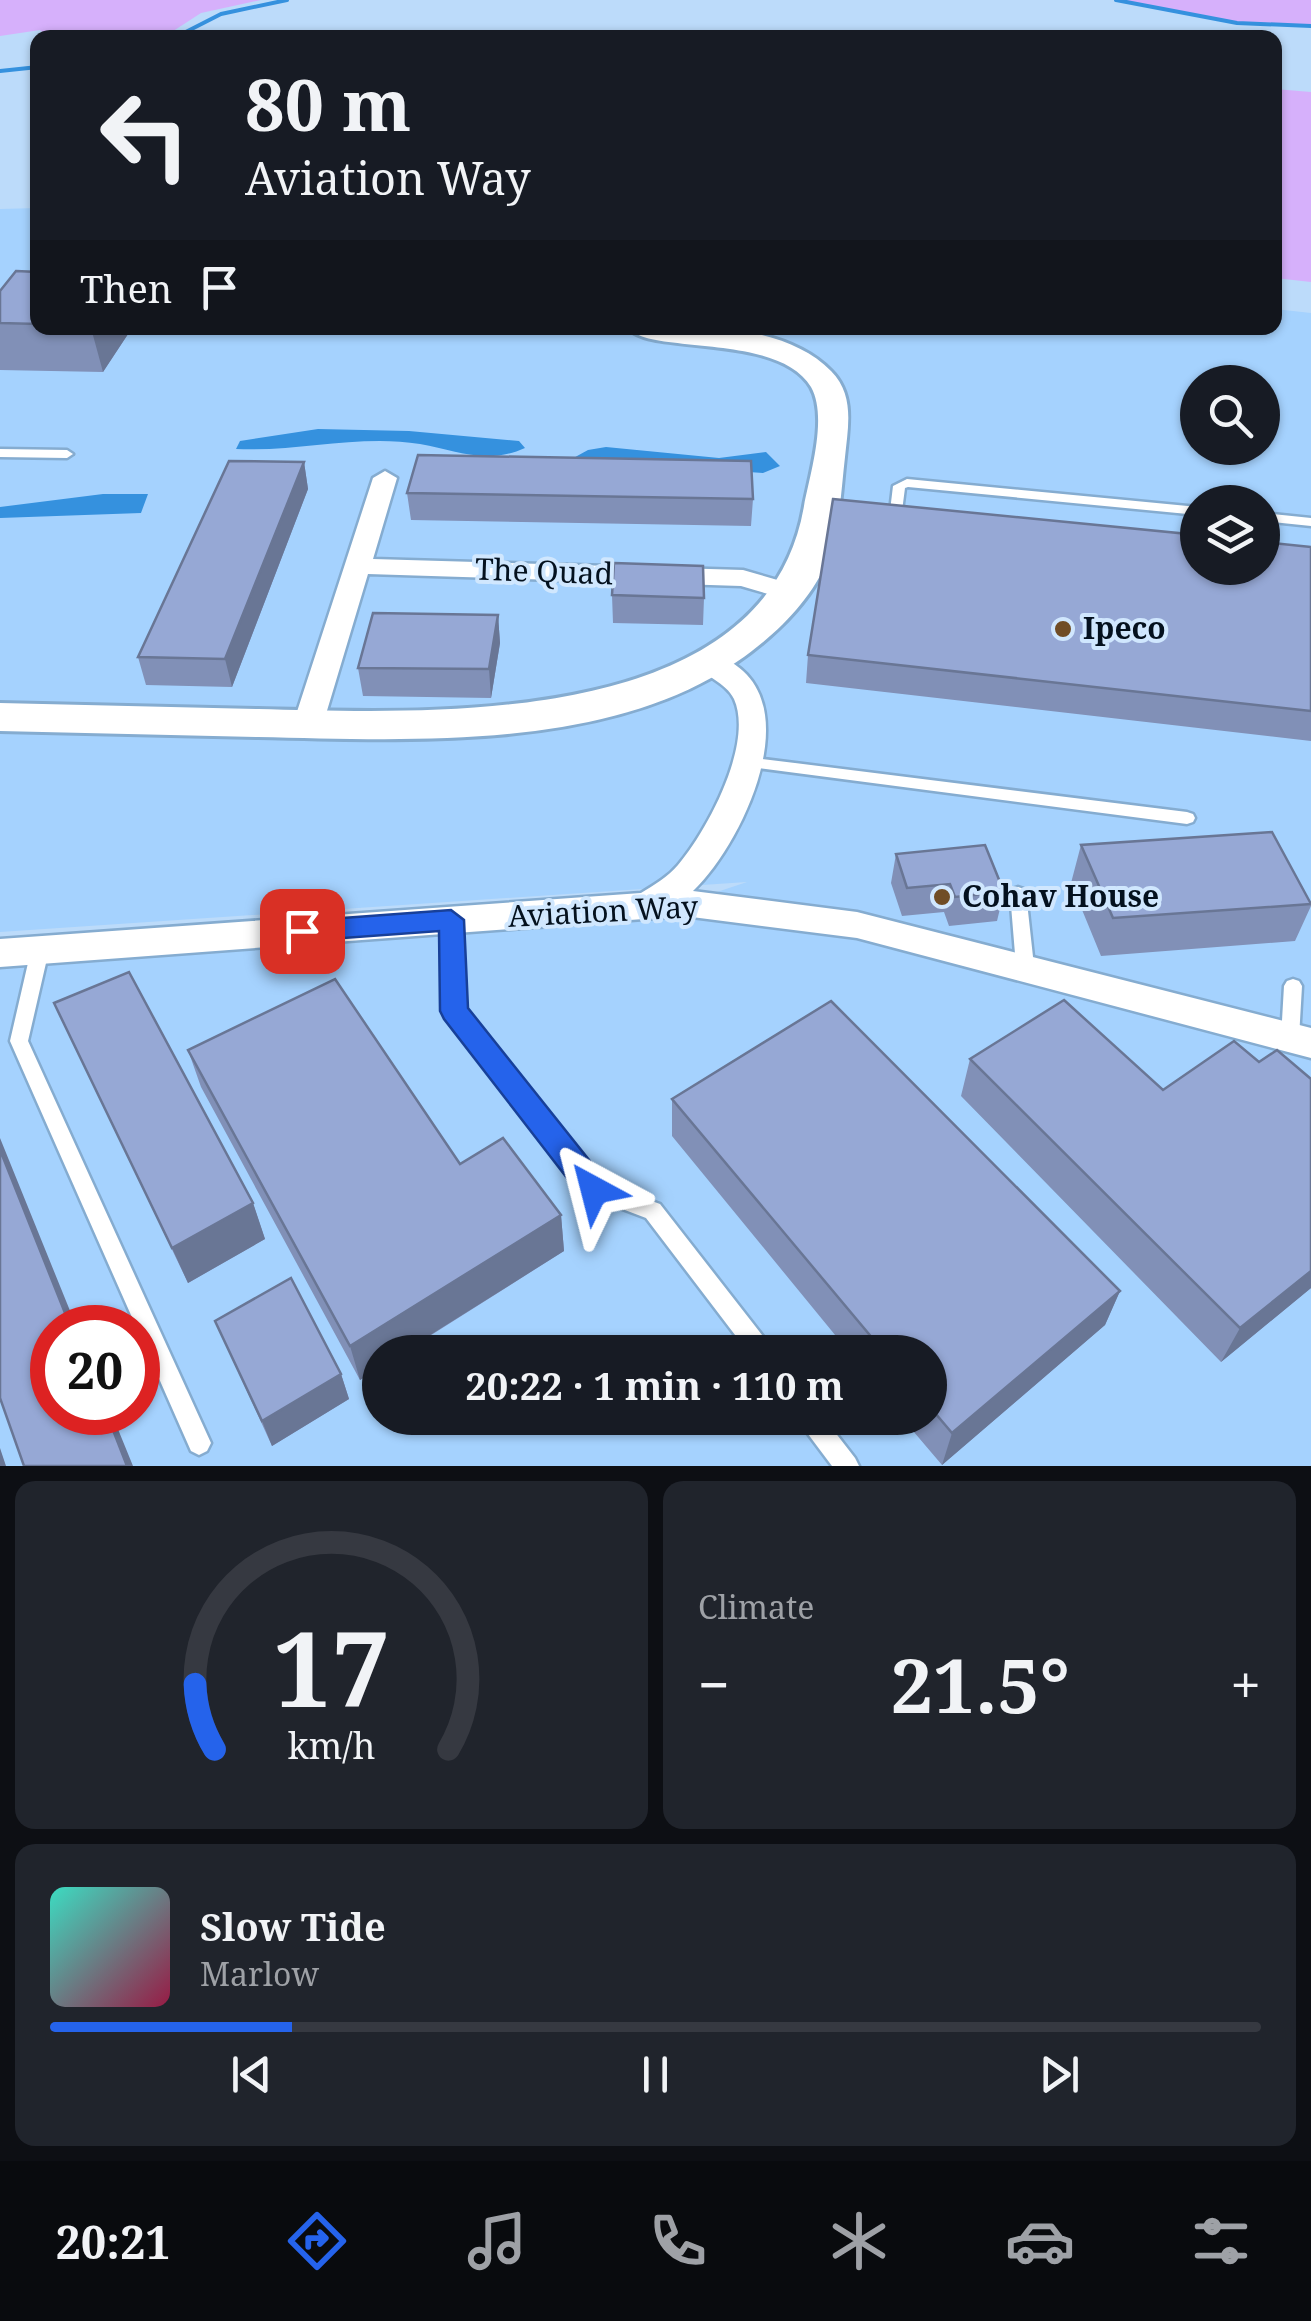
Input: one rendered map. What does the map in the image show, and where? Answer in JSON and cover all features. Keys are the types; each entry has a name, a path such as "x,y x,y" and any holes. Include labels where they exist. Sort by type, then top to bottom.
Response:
{"street":[{"path":"0,717 460,726 533,718 642,690 708,662 749,633 804,573 828,505 834,414 832,396 820,376 800,361 771,348 688,335"},
{"path":"308,724 385,478"},
{"name":"The Quad","path":"358,566 743,578 788,592"},
{"path":"649,905 690,874 721,824 746,762 752,735 751,703 742,687 708,662"},
{"name":"Aviation Way","path":"0,953 684,903 857,925 1300,1040"}],"lane":[{"path":"0,453 67,454"},
{"path":"896,511 899,486 907,483 1180,509"},
{"path":"1086,500 1087,515"},
{"path":"880,510 915,513"},
{"path":"1280,519 1311,522"},
{"path":"746,762 1187,818"},
{"path":"1018,893 1026,966"},
{"path":"451,920 454,1011 594,1190 654,1211 748,1335"},
{"path":"40,950 19,1041 198,1443"},
{"path":"1293,986 1300,1040"},
{"path":"823,1435 847,1466"}],"shaded area":[{"path":"0,0 261,0 201,13 175,30 30,30 0,36"},
{"path":"1116,0 1311,0 1311,26 1237,23"},
{"path":"1282,90 1311,92 1311,282 1282,279"},
{"path":"30,208 30,335 1282,335 1282,310 1311,313 1311,1466 0,1466 0,953 684,903 747,882 0,932 0,209"}],"water":[{"path":"318,429 409,431 519,441 525,448 498,456 397,441 236,449 240,441"},
{"path":"606,447 719,458 766,452 780,466 763,473 649,465 557,467 588,450"},
{"path":"103,494 148,494 141,513 0,518 0,507"}],"building":[{"path":"16,271 30,272 30,324 0,323 0,291"},
{"path":"418,455 751,461 753,499 407,493"},
{"path":"229,461 304,462 225,659 138,657"},
{"name":"Ipeco","path":"833,499 1180,533 1180,585 1280,585 1280,544 1311,547 1311,711 808,655"},
{"path":"614,563 703,566 704,598 612,595"},
{"path":"373,613 498,615 489,669 358,668"},
{"path":"1272,832 1311,904 1113,918 1081,845"},
{"path":"985,845 1004,892 955,897 950,884 907,888 896,854"},
{"path":"129,972 253,1203 172,1248 54,1003"},
{"path":"335,979 460,1164 503,1138 561,1215 362,1335 350,1346 188,1050"},
{"path":"1064,1000 1163,1090 1234,1041 1259,1062 1277,1050 1311,1079 1311,1271 1240,1328 970,1059"},
{"path":"831,1001 1120,1291 952,1433 947,1427 947,1335 870,1335 672,1099"},
{"path":"0,1150 62,1305 30,1305 30,1435 115,1435 127,1466 24,1466 0,1398"},
{"path":"291,1278 341,1374 262,1421 215,1321"}],"waterway":[{"path":"190,30 221,14 287,0"},
{"path":"1116,0 1237,23 1311,26"},
{"path":"0,71 30,68"}],"place":[{"name":"Ipeco","path":"1063,629"},
{"name":"Cohav House","path":"942,897"}],"route":[{"path":"302,931 451,920 454,1011 594,1190"}]}
